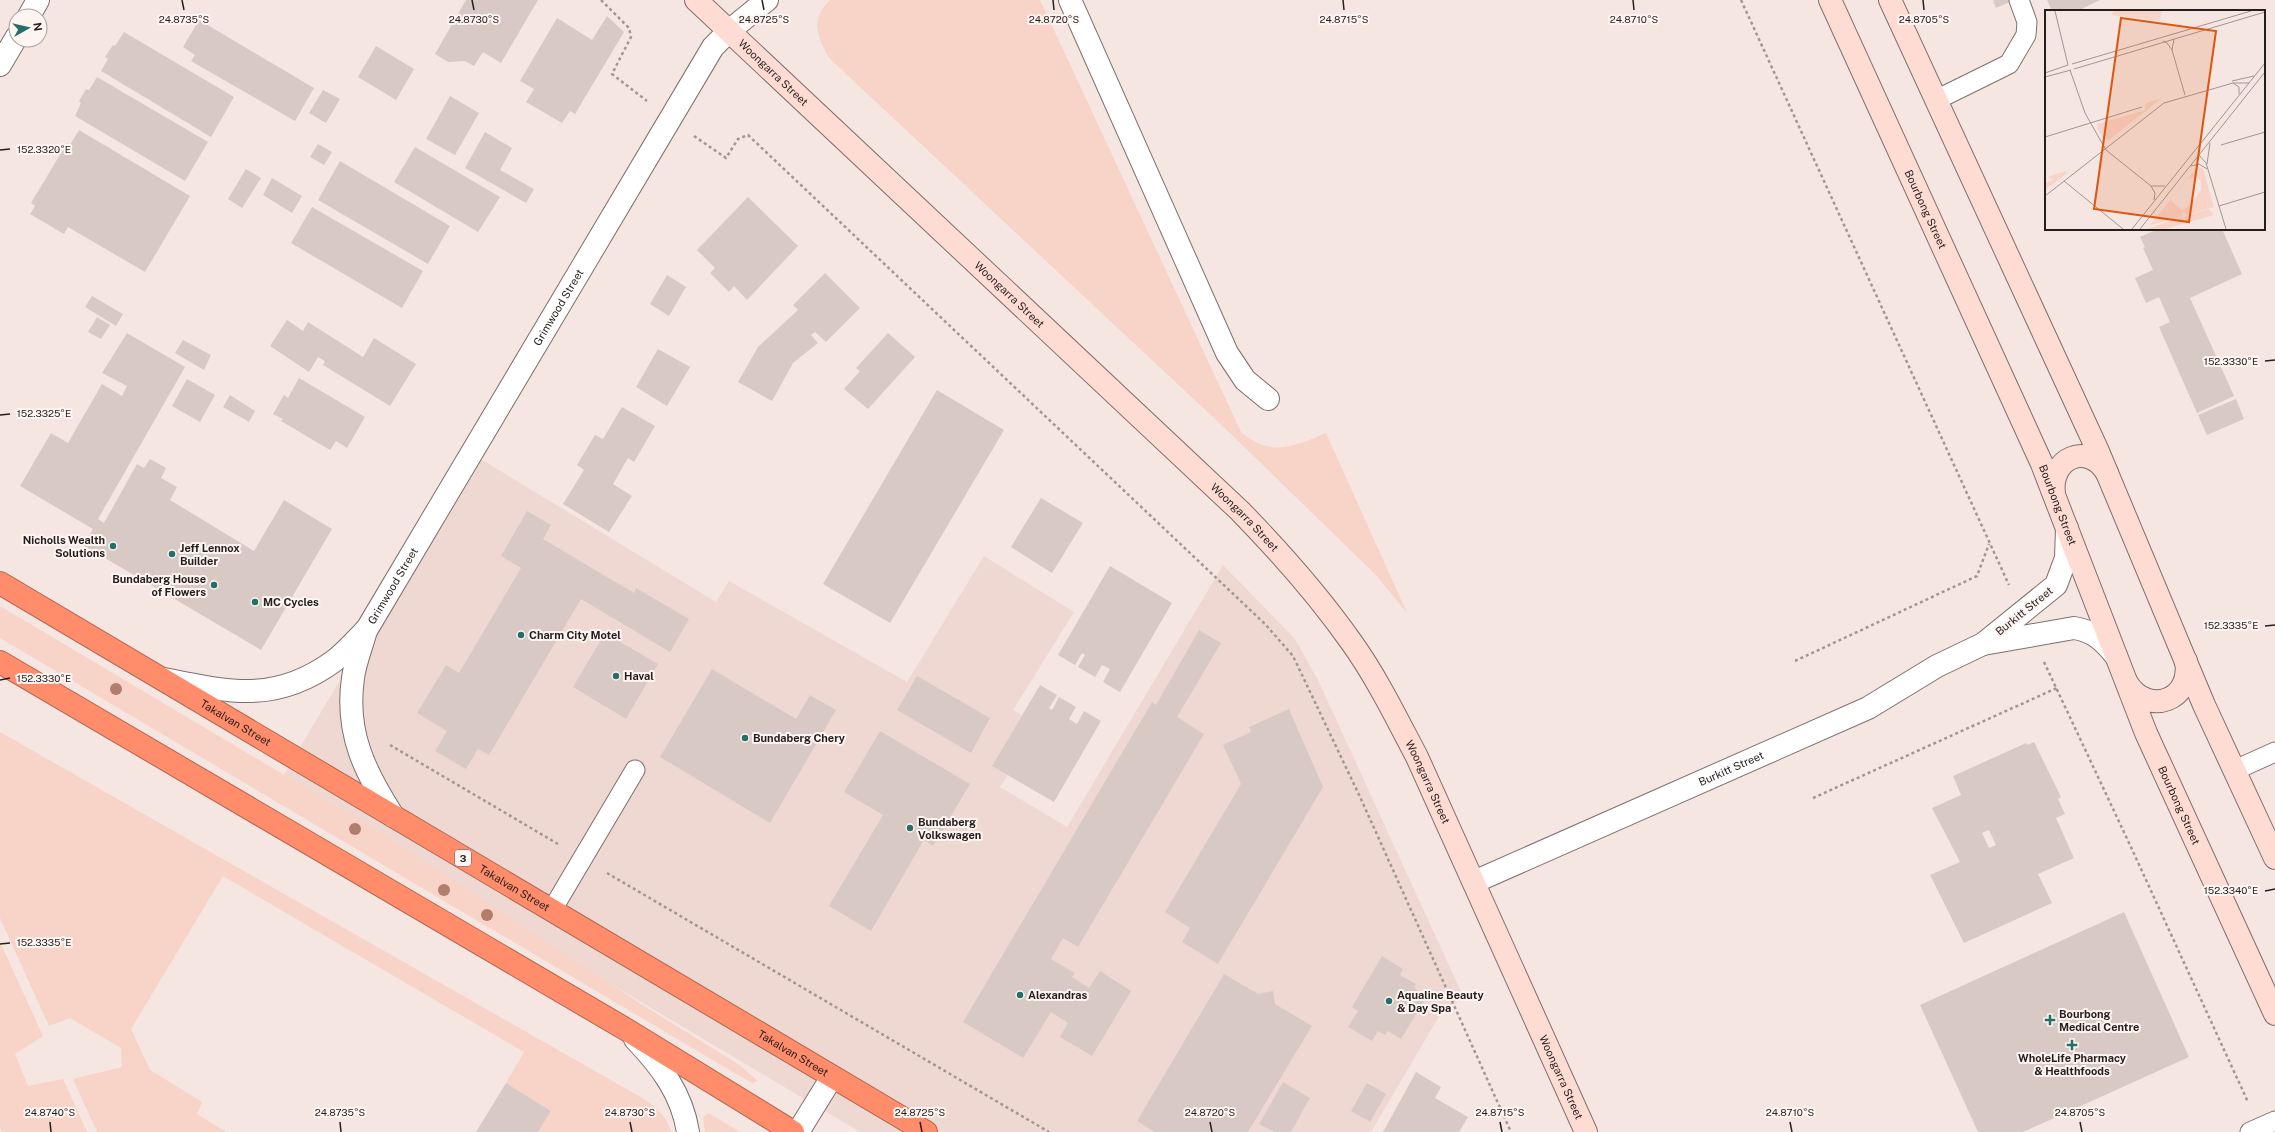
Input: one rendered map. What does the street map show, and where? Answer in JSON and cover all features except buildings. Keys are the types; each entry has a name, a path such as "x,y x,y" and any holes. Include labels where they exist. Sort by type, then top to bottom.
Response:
{"highway":[{"name":"Takalvan Street","path":"0,583 926,1132"},
{"path":"0,662 626,1030 793,1132"}],"street":[{"name":"Woongarra Street","path":"696,0 1240,511 1278,550 1353,644 1386,698 1417,757 1586,1132"},
{"name":"Grimwood Street","path":"160,678 232,692 258,692 282,688 300,681 334,661 366,629 713,47 729,31 767,0"},
{"path":"1070,0 1227,353 1245,380 1268,399"},
{"name":"Bourbong Street","path":"1830,0 2039,456 2146,733 2275,1014"},
{"path":"1890,0 2109,476 2185,659 2275,858"},
{"path":"0,65 10,48"},
{"path":"2054,494 2054,476 2065,461 2073,457 2091,457 2098,462 2109,476"},
{"name":"Burkitt Street","path":"1474,882 1868,708 1937,666 1983,644 2056,585 2066,558 2067,526"},
{"name":"Burkitt Street","path":"1983,644 2074,628 2085,630 2098,636 2116,656"},
{"name":"Grimwood Street","path":"366,629 353,678 354,727 363,765 393,816"},
{"path":"2126,682 2132,691 2140,698 2150,701 2161,701 2172,698 2180,691 2185,681 2187,670 2185,659"},
{"path":"626,1030 655,1060 668,1077 679,1099 688,1132"},
{"path":"798,1132 832,1077"}],"lane":[{"path":"1936,100 2009,64 2026,35 2027,22 2019,0"},
{"path":"2235,770 2275,752"},
{"path":"552,910 635,770"}],"path":[{"path":"601,0 630,28 631,37 612,74 715,152 726,158 738,139 748,135 1265,624 1293,656 1366,811 1511,1132"},
{"path":"1742,0 2022,613"},
{"path":"1795,661 1977,576 1989,543"},
{"path":"2032,636 2262,1127"},
{"path":"1813,798 2057,688"},
{"path":"383,741 1049,1132"}],"shaded area":[{"path":"830,0 1040,0 1241,432 1262,445 1272,447 1293,445 1326,433 1407,613 1376,575 1231,434 829,58 821,42 818,21 824,7"},
{"path":"474,455 716,602 729,581 907,682 984,556 1074,612 1013,710 1022,715 993,766 1008,775 1000,787 1067,827 1223,565 1295,639 1318,680 1464,998 1444,1008 1371,1132 860,1132 277,786"},
{"path":"0,606 380,832 641,1004 738,1064 758,1081 752,1083 733,1072 0,638"},
{"path":"0,732 644,1099 661,1113 671,1132 538,1132 551,1111 506,1083 524,1052 223,876 131,1029 150,1070 202,1102 197,1114 226,1132 97,1132 73,1079 122,1067 121,1048 70,1018 49,1026 0,918"},
{"path":"0,942 43,1036 15,1054 28,1086 63,1079 87,1132 2,1132 0,1128"},
{"path":"708,1113 740,1132 705,1132 703,1118"}],"place":[{"name":"Nicholls Wealth Solutions","path":"113,546"},
{"name":"Jeff Lennox Builder","path":"172,554"},
{"name":"Bundaberg House of Flowers","path":"214,585"},
{"name":"MC Cycles","path":"255,602"},
{"name":"Charm City Motel","path":"521,635"},
{"name":"Haval","path":"616,676"},
{"name":"Bundaberg Chery","path":"745,738"},
{"name":"Bundaberg Volkswagen","path":"910,828"},
{"name":"Alexandras","path":"1020,995"},
{"name":"Aqualine Beauty & Day Spa","path":"1389,1001"},
{"name":"Bourbong Medical Centre","path":"2050,1020"},
{"name":"WholeLife Pharmacy & Healthfoods","path":"2072,1045"}]}
